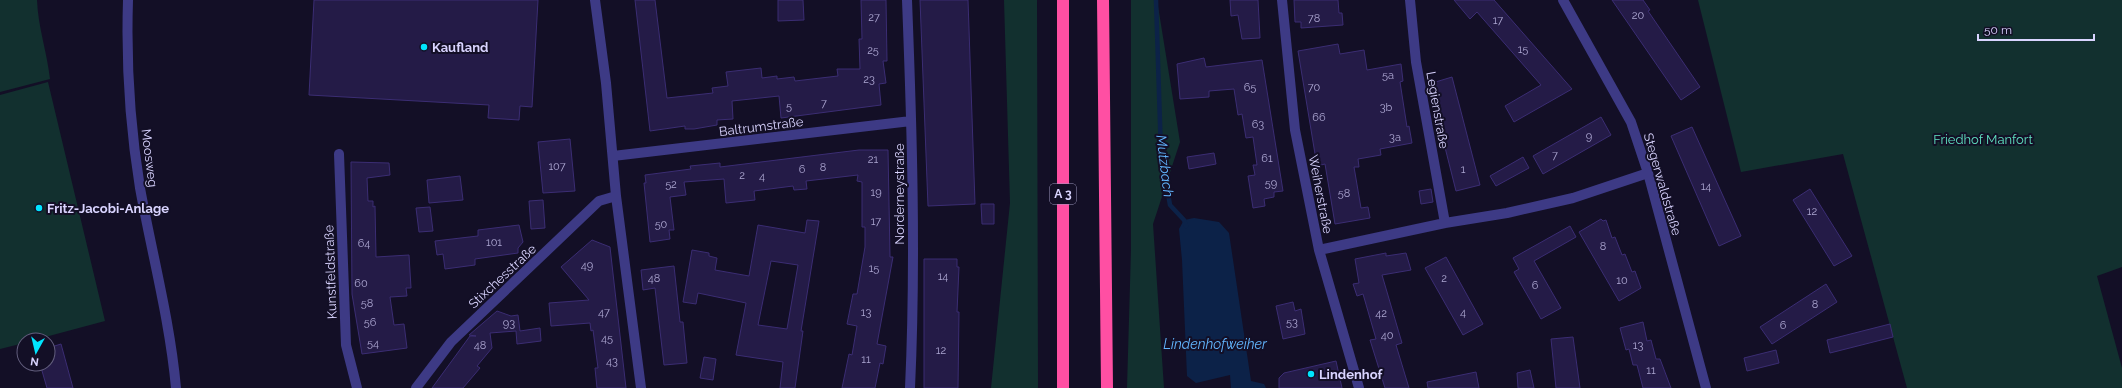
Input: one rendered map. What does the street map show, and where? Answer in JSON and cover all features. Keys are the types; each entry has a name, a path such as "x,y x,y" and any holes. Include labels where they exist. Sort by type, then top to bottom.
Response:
{"highway":[{"name":"A 3","path":"1063,0 1064,388"},
{"path":"1103,0 1106,388"}],"street":[{"name":"Moosweg","path":"128,0 128,63 137,165 167,325 176,388"},
{"path":"596,0 606,83 616,196 641,388"},
{"name":"Norderneystraße","path":"907,0 912,121 913,293 910,388"},
{"name":"Weiherstraße","path":"1282,0 1295,130 1319,250 1359,388"},
{"name":"Legienstraße","path":"1410,0 1416,62 1445,223"},
{"name":"Stegerwaldstraße","path":"1563,0 1631,122 1648,173 1706,388"},
{"name":"Baltrumstraße","path":"613,156 912,121"},
{"name":"Kunstfeldstraße","path":"339,154 346,345 357,388"},
{"path":"1319,250 1445,223 1506,213 1573,198 1648,173"},
{"name":"Stixchesstraße","path":"416,388 451,342 599,201 616,196"}],"green space":[{"path":"0,0 37,0 39,20 50,79 0,92"},
{"path":"1004,0 1037,0 1038,388 991,388 1010,203"},
{"path":"1131,0 1157,0 1180,142 1153,224 1164,388 1127,388 1131,250"},
{"name":"Friedhof Manfort","path":"1698,0 2122,0 2122,267 2097,276 2122,368 2122,388 1907,388 1843,154 1741,172"},
{"name":"Fritz-Jacobi-Anlage","path":"48,82 105,321 56,334 56,332 16,332 16,345 0,349 0,95"}],"water":[{"name":"Lindenhofweiher","path":"1194,218 1219,222 1229,233 1251,381 1264,384 1266,388 1231,388 1230,375 1196,383 1187,376 1182,260 1179,229 1184,220"}],"building":[{"name":"Kaufland","path":"314,0 538,0 532,107 520,106 519,120 488,118 489,105 309,95"},
{"path":"635,0 655,0 667,98 713,93 712,88 728,86 726,72 761,68 762,78 777,76 777,79 794,77 795,81 838,76 837,69 860,69 859,39 862,39 861,0 886,0 887,61 883,61 886,83 879,84 881,105 781,118 779,96 732,101 733,119 717,120 717,125 694,129 685,129 685,126 650,131"},
{"path":"778,0 803,0 804,20 778,21"},
{"path":"920,0 968,0 975,204 928,206"},
{"path":"1230,0 1258,0 1260,38 1242,39 1238,15 1231,16"},
{"path":"1294,0 1338,0 1339,13 1342,13 1343,25 1301,28 1301,22 1295,22"},
{"path":"1454,0 1494,0 1572,89 1514,122 1505,106 1541,85 1477,12 1470,19"},
{"path":"1612,0 1643,0 1650,10 1648,11 1700,87 1681,100"},
{"path":"1338,44 1340,54 1364,50 1367,70 1401,64 1403,81 1400,82 1407,127 1409,126 1412,143 1380,149 1381,155 1358,159 1359,167 1354,167 1361,208 1368,207 1370,218 1335,224 1325,164 1317,166 1298,51"},
{"path":"1204,58 1206,67 1262,60 1283,191 1274,192 1274,197 1264,199 1265,206 1253,208 1248,176 1255,175 1253,165 1257,165 1253,137 1246,138 1242,114 1238,115 1234,89 1209,91 1209,97 1180,99 1177,64"},
{"path":"1452,77 1480,185 1456,191 1429,84"},
{"path":"1601,117 1611,135 1543,174 1533,156"},
{"path":"1692,127 1741,236 1719,246 1671,136"},
{"path":"570,139 575,191 543,193 538,142"},
{"path":"859,150 888,150 890,257 893,257 877,344 886,346 883,364 880,363 875,388 842,388 849,354 852,355 857,326 847,324 853,294 857,294 865,247 865,227 862,227 862,182 857,181 858,175 806,181 807,189 794,190 793,186 754,191 755,200 726,203 724,179 684,182 686,195 670,197 674,230 669,230 670,239 650,242 644,183 646,183 645,175 691,169 690,166 720,163 720,167"},
{"path":"1214,153 1216,164 1189,169 1187,157"},
{"path":"1523,157 1529,168 1496,186 1490,176"},
{"path":"351,162 389,163 390,175 367,178 368,201 373,201 373,207 375,206 376,257 409,255 411,288 406,288 407,296 390,297 394,325 404,324 407,348 362,354 352,294"},
{"path":"460,176 463,200 429,203 427,180"},
{"path":"1431,189 1433,202 1421,204 1419,191"},
{"path":"1810,189 1852,256 1834,266 1793,200"},
{"path":"543,200 545,228 531,229 529,201"},
{"path":"981,204 994,204 994,224 982,224"},
{"path":"430,207 433,231 419,232 416,208"},
{"path":"1601,219 1603,221 1606,220 1612,238 1615,237 1622,255 1625,254 1632,272 1635,271 1641,288 1619,301 1579,232"},
{"path":"807,220 819,221 801,331 803,331 795,388 780,388 783,362 736,355 746,303 698,293 696,304 683,302 692,250 709,253 709,256 717,258 715,270 749,276 758,225 805,233","holes":["771,261 798,265 787,329 758,325"]},
{"path":"519,225 523,242 518,248 518,253 475,259 475,265 445,269 443,254 437,255 435,241 478,236 478,230"},
{"path":"1570,226 1576,237 1534,261 1561,308 1541,319 1514,272 1519,269 1513,258"},
{"path":"592,240 610,247 626,388 597,388 595,368 598,368 593,330 591,331 590,323 551,326 549,303 589,300 561,267"},
{"path":"1386,253 1386,256 1406,253 1411,270 1382,275 1402,343 1396,345 1409,388 1385,388 1370,340 1376,339 1363,294 1357,296 1353,284 1359,283 1355,259"},
{"path":"1446,257 1483,324 1463,335 1425,268"},
{"path":"924,259 957,259 957,267 959,267 957,312 959,312 958,388 924,388"},
{"path":"674,266 680,322 683,322 687,363 664,365 655,288 643,290 641,270"},
{"path":"1826,284 1837,302 1772,344 1760,327"},
{"path":"1293,302 1295,311 1301,309 1305,334 1283,339 1276,306"},
{"path":"497,311 511,316 518,315 520,331 540,328 541,341 517,344 516,331 490,333 492,348 477,366 480,368 463,388 432,388 470,336 476,336 469,335"},
{"path":"1643,322 1647,341 1651,340 1656,359 1660,359 1671,388 1643,388 1637,365 1633,365 1629,349 1626,350 1620,328"},
{"path":"1890,324 1893,337 1830,353 1827,340"},
{"path":"1573,337 1580,388 1556,388 1551,339"},
{"path":"61,344 73,388 47,388 42,372 56,372 56,346"},
{"path":"1776,350 1779,363 1747,371 1744,358"},
{"path":"704,357 716,359 713,380 700,378"},
{"name":"Lindenhof","path":"1336,361 1342,388 1279,388 1279,378 1284,373"},
{"path":"1530,370 1534,388 1518,388 1517,373"},
{"path":"1476,372 1479,388 1428,388 1427,382"}],"waterway":[{"name":"Mutzbach","path":"1156,0 1161,154 1170,205 1184,220 1186,226"}],"place":[{"name":"Kaufland","path":"424,47"},
{"name":"Fritz-Jacobi-Anlage","path":"39,208"},
{"name":"Lindenhof","path":"1311,374"}]}
